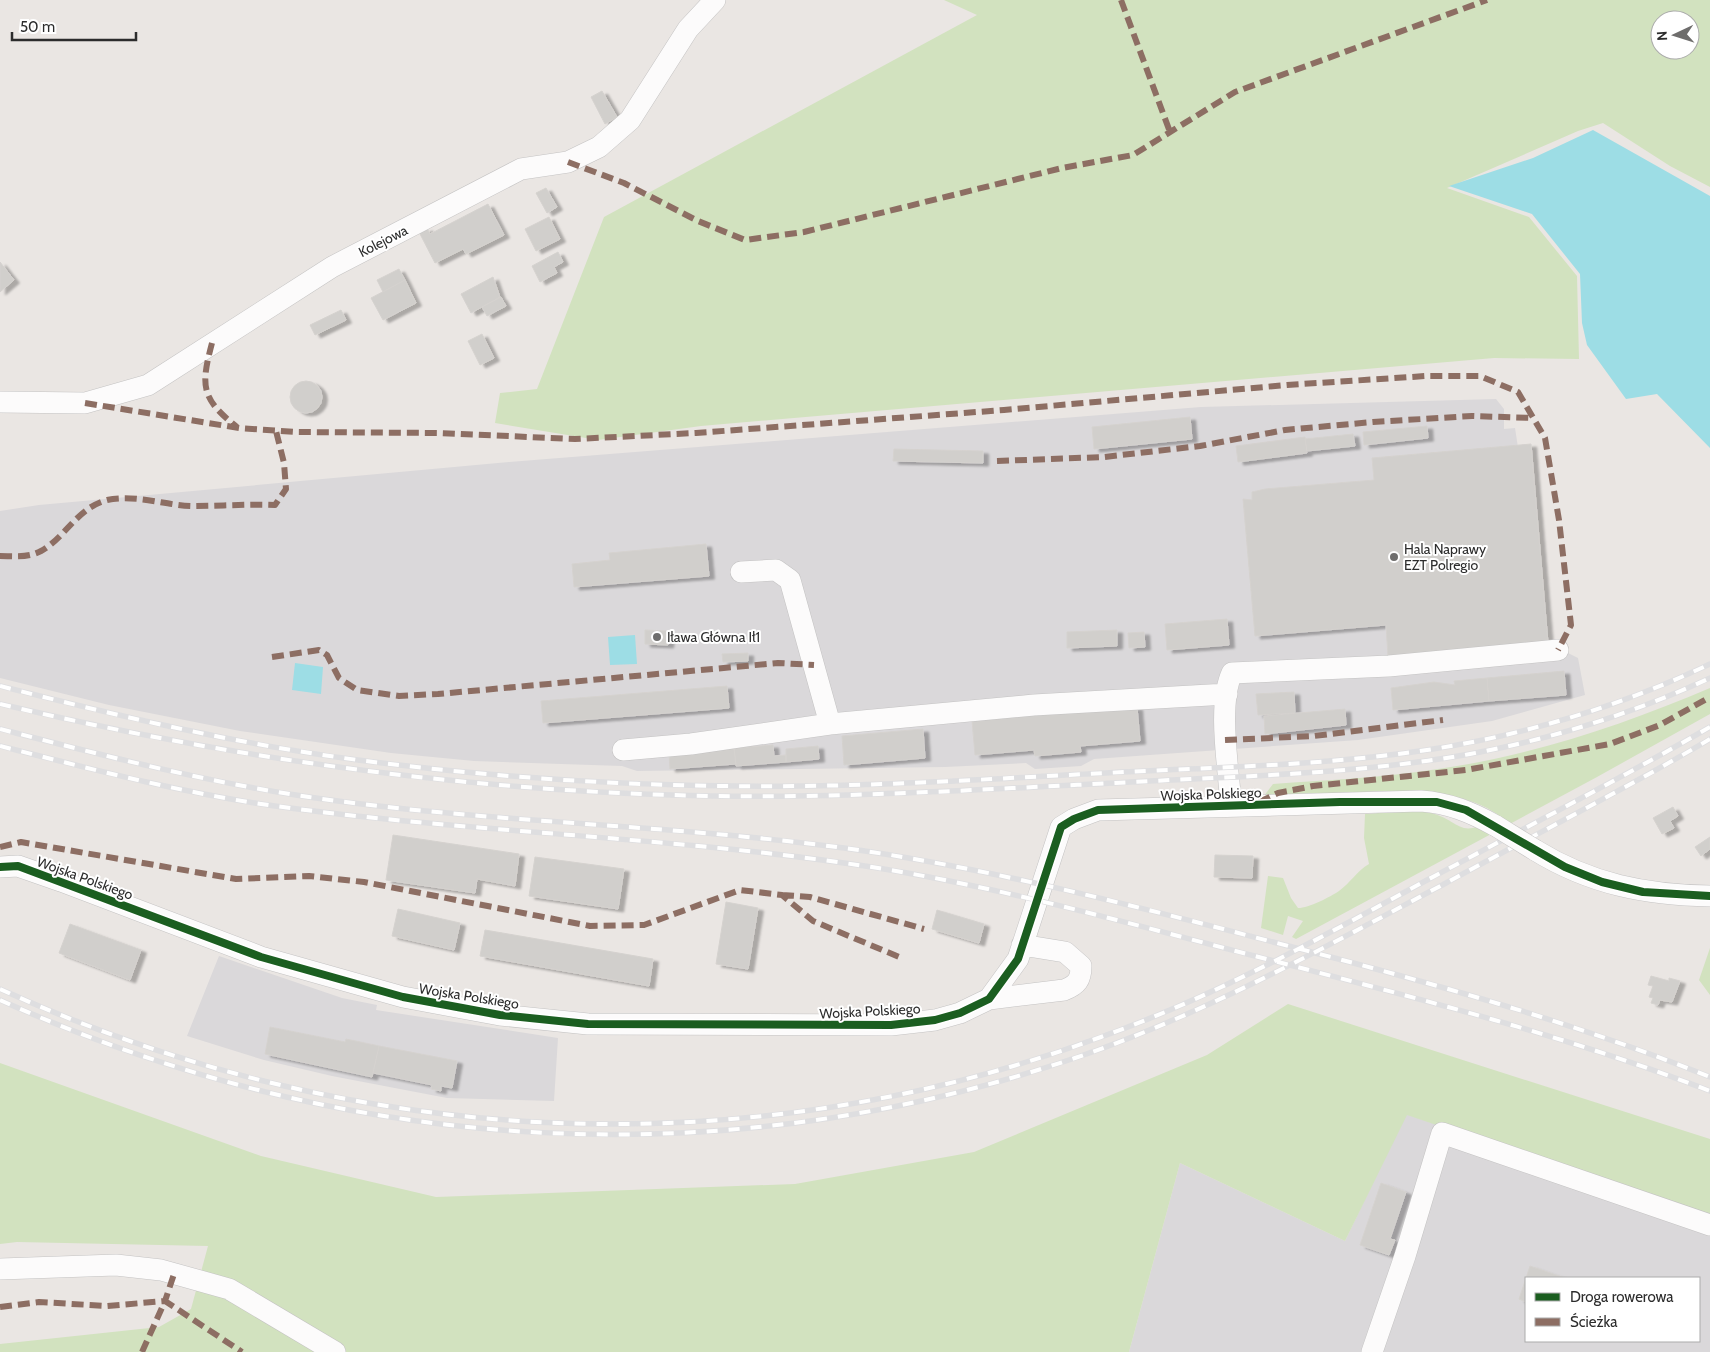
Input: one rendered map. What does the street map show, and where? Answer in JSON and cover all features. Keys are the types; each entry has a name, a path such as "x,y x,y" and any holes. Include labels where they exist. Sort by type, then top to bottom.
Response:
{"street":[{"name":"Kolejowa","path":"0,402 85,403 148,385 332,267 521,169 568,162 599,147 630,120 688,29 715,0"},
{"path":"741,572 776,570 790,580 830,724"},
{"path":"1231,806 1225,736 1227,683 1232,673 1389,666 1558,650"},
{"path":"623,750 691,744 830,724 1034,705 1227,694"},
{"name":"Wojska Polskiego","path":"0,867 18,866 261,957 403,997 500,1015 588,1024 891,1025 935,1020 960,1012 989,999 1018,959 1061,827 1074,819 1098,810 1437,802 1466,810 1582,875 1621,887 1666,894 1710,896"},
{"path":"989,999 1064,990 1075,985 1081,977 1081,966 1066,952 1022,945"},
{"path":"1372,1352 1405,1256 1442,1133 1710,1225"},
{"path":"0,1269 116,1265 161,1270 229,1289 336,1352"}],"shaded area":[{"path":"1496,399 1504,409 1504,429 1515,428 1548,643 1578,658 1585,695 1492,721 1358,740 1094,759 1081,766 1035,769 1026,763 945,767 637,771 622,766 474,761 391,753 240,731 109,705 0,678 0,511 39,505 509,462 1201,407"},
{"path":"219,956 342,998 377,1005 376,1010 558,1038 554,1101 447,1098 332,1076 264,1060 187,1036"},
{"path":"1406,1114 1710,1218 1710,1352 1129,1352 1180,1163 1345,1241"}],"green space":[{"path":"944,0 1710,0 1710,187 1670,166 1603,123 1578,131 1447,188 1529,217 1577,276 1579,359 1494,358 701,426 598,440 495,423 500,393 537,389 604,217 977,15"},
{"path":"1710,688 1710,714 1296,939 1292,937 1303,921 1288,916 1283,935 1261,928 1268,876 1283,878 1291,898 1298,908 1303,908 1339,891 1369,864 1364,838 1365,814 1420,811 1438,815 1461,827 1467,828 1485,823 1497,814 1474,802 1447,795 1416,792 1383,791 1261,800 1273,784 1411,773 1503,757 1608,727"},
{"path":"1710,948 1710,995 1699,980"},
{"path":"1288,1004 1710,1139 1710,1218 1407,1115 1345,1241 1180,1163 1129,1352 0,1352 0,1344 159,1327 191,1309 208,1246 17,1242 0,1244 0,1063 261,1156 436,1197 795,1184 974,1152 1207,1055"}],"water":[{"path":"1593,130 1710,196 1710,448 1657,394 1626,399 1587,345 1582,323 1580,274 1532,214 1449,186 1533,158"},
{"path":"635,635 637,664 610,665 608,637"},
{"path":"295,663 323,667 321,694 292,690"}],"building":[{"path":"602,91 617,117 605,124 591,97"},
{"path":"546,188 557,207 547,213 536,193"},
{"path":"488,204 504,235 466,254 463,249 435,263 419,232 427,228 430,234"},
{"path":"549,217 560,239 536,251 525,229"},
{"path":"558,252 563,262 554,267 557,273 540,282 532,266"},
{"path":"0,262 14,280 0,292"},
{"path":"399,269 405,280 383,292 377,280"},
{"path":"493,277 500,297 471,313 461,294"},
{"path":"405,280 416,303 383,320 371,298"},
{"path":"501,297 506,306 487,316 482,307"},
{"path":"341,310 346,320 315,335 310,325"},
{"path":"482,334 494,358 480,365 468,341"},
{"path":"306,381 312,382 317,386 321,391 321,403 317,408 312,412 306,413 300,412 295,408 291,403 290,397 291,391 295,386 300,382"},
{"path":"1190,417 1192,439 1094,449 1092,427"},
{"path":"1427,426 1428,438 1364,445 1363,432"},
{"path":"1353,434 1355,446 1307,451 1305,439"},
{"path":"1305,437 1307,453 1238,462 1236,446"},
{"name":"Hala Naprawy EZT Polregio","path":"1531,444 1548,643 1388,657 1386,625 1255,636 1243,499 1252,500 1252,492 1265,489 1374,480 1372,458"},
{"path":"894,449 983,451 983,463 893,461"},
{"path":"706,544 709,576 574,587 572,564 610,560 609,553"},
{"path":"1227,619 1229,645 1167,650 1165,624"},
{"name":"Iława Główna Ił1","path":"645,630 669,631 668,645 645,644"},
{"path":"1117,630 1117,646 1067,648 1067,632"},
{"path":"1144,632 1145,647 1129,648 1128,633"},
{"path":"748,653 748,661 723,662 722,654"},
{"path":"1564,671 1566,695 1489,701 1487,678"},
{"path":"1487,678 1489,701 1393,710 1391,688 1434,682 1455,685 1454,681"},
{"path":"727,686 729,708 543,723 541,701"},
{"path":"1294,692 1295,713 1258,715 1256,694"},
{"path":"1137,707 1140,741 1080,746 1081,752 1035,756 1034,750 975,755 972,721"},
{"path":"1345,709 1346,725 1265,734 1264,716"},
{"path":"923,729 925,758 844,765 842,736"},
{"path":"773,745 774,756 786,755 786,762 736,766 734,748"},
{"path":"818,746 819,759 786,762 786,749"},
{"path":"734,748 736,764 670,769 669,754"},
{"path":"1673,807 1678,816 1670,821 1674,828 1662,834 1653,818"},
{"path":"393,835 519,854 515,886 477,879 475,893 386,880"},
{"path":"1710,837 1710,849 1701,856 1695,847"},
{"path":"1215,855 1253,856 1252,878 1214,877"},
{"path":"535,857 624,869 618,909 529,896"},
{"path":"726,902 758,908 748,969 716,964"},
{"path":"398,909 460,923 454,950 392,936"},
{"path":"937,910 984,924 979,943 932,929"},
{"path":"70,924 141,950 130,980 59,953"},
{"path":"485,930 653,959 649,986 480,956"},
{"path":"1651,976 1669,981 1669,978 1680,981 1672,1002 1660,1000 1658,1005 1651,1003 1653,998 1649,997 1653,986 1648,985"},
{"path":"270,1027 345,1042 346,1039 379,1046 372,1077 265,1054"},
{"path":"379,1046 457,1061 452,1088 441,1086 441,1091 431,1089 432,1085 373,1073"},
{"path":"1381,1183 1406,1192 1390,1239 1395,1240 1389,1255 1360,1245"},
{"path":"1530,1266 1562,1277 1526,1277"},
{"path":"1525,1281 1525,1302 1519,1299"}],"railway":[{"path":"0,686 178,728 268,746 413,767 635,784 801,786 916,783 1267,765 1427,750 1500,736 1572,717 1642,693 1710,664"},
{"path":"0,704 83,723 250,754 417,777 586,791 671,795 782,796 948,791 1248,776 1337,771 1426,761 1501,748 1562,733 1652,703 1710,678"},
{"path":"0,989 133,1042 269,1082 407,1109 546,1122 686,1122 825,1108 964,1080 1101,1037 1186,1003 1309,944 1710,727"},
{"path":"0,729 192,776 309,797 442,813 777,840 898,856 952,866 1060,889 1166,915 1439,986 1603,1037 1710,1077"},
{"path":"0,1000 130,1052 262,1091 396,1118 532,1132 668,1133 804,1122 940,1097 1075,1058 1171,1021 1264,978 1355,931 1612,794 1710,739"},
{"path":"0,746 102,772 240,801 275,806 417,822 702,846 844,863 948,881 1102,916 1427,1001 1598,1051 1710,1091"}],"marked path":[{"path":"1121,0 1170,132"},
{"path":"568,162 624,183 698,221 745,240 804,232 1062,168 1133,155 1235,92 1487,0"},
{"path":"212,343 206,370 206,390 216,408 237,427"},
{"path":"85,403 239,428 296,432 438,433 575,439 696,433 1004,410 1287,385 1426,376 1480,376 1518,392 1545,438 1559,520 1571,625 1558,650"},
{"path":"997,461 1104,457 1200,446 1285,430 1373,422 1472,416 1533,418"},
{"path":"0,556 26,556 41,551 58,538 88,509 107,500 128,498 191,506 275,505 286,489 284,463 276,431"},
{"path":"272,657 319,650 327,655 339,678 357,690 399,696 778,663 814,665"},
{"path":"1259,802 1278,793 1313,786 1466,770 1610,744 1660,725 1710,697"},
{"path":"1225,740 1314,736 1443,720"},
{"path":"0,847 21,842 236,879 309,876 364,882 590,926 644,925 740,890 782,895 813,921 904,959"},
{"path":"782,895 810,897 924,929"},
{"path":"0,1307 39,1302 107,1306 165,1301 174,1274"},
{"path":"142,1352 165,1301 242,1352"}],"cycle path":[{"path":"0,867 18,866 261,957 403,997 500,1015 588,1024 891,1025 935,1020 960,1013 989,999 1018,959 1061,827 1074,819 1098,810 1340,802 1437,802 1466,810 1565,867 1602,882 1643,892 1710,896"}],"place":[{"name":"Hala Naprawy EZT Polregio","path":"1394,557"},
{"name":"Iława Główna Ił1","path":"657,637"}]}
